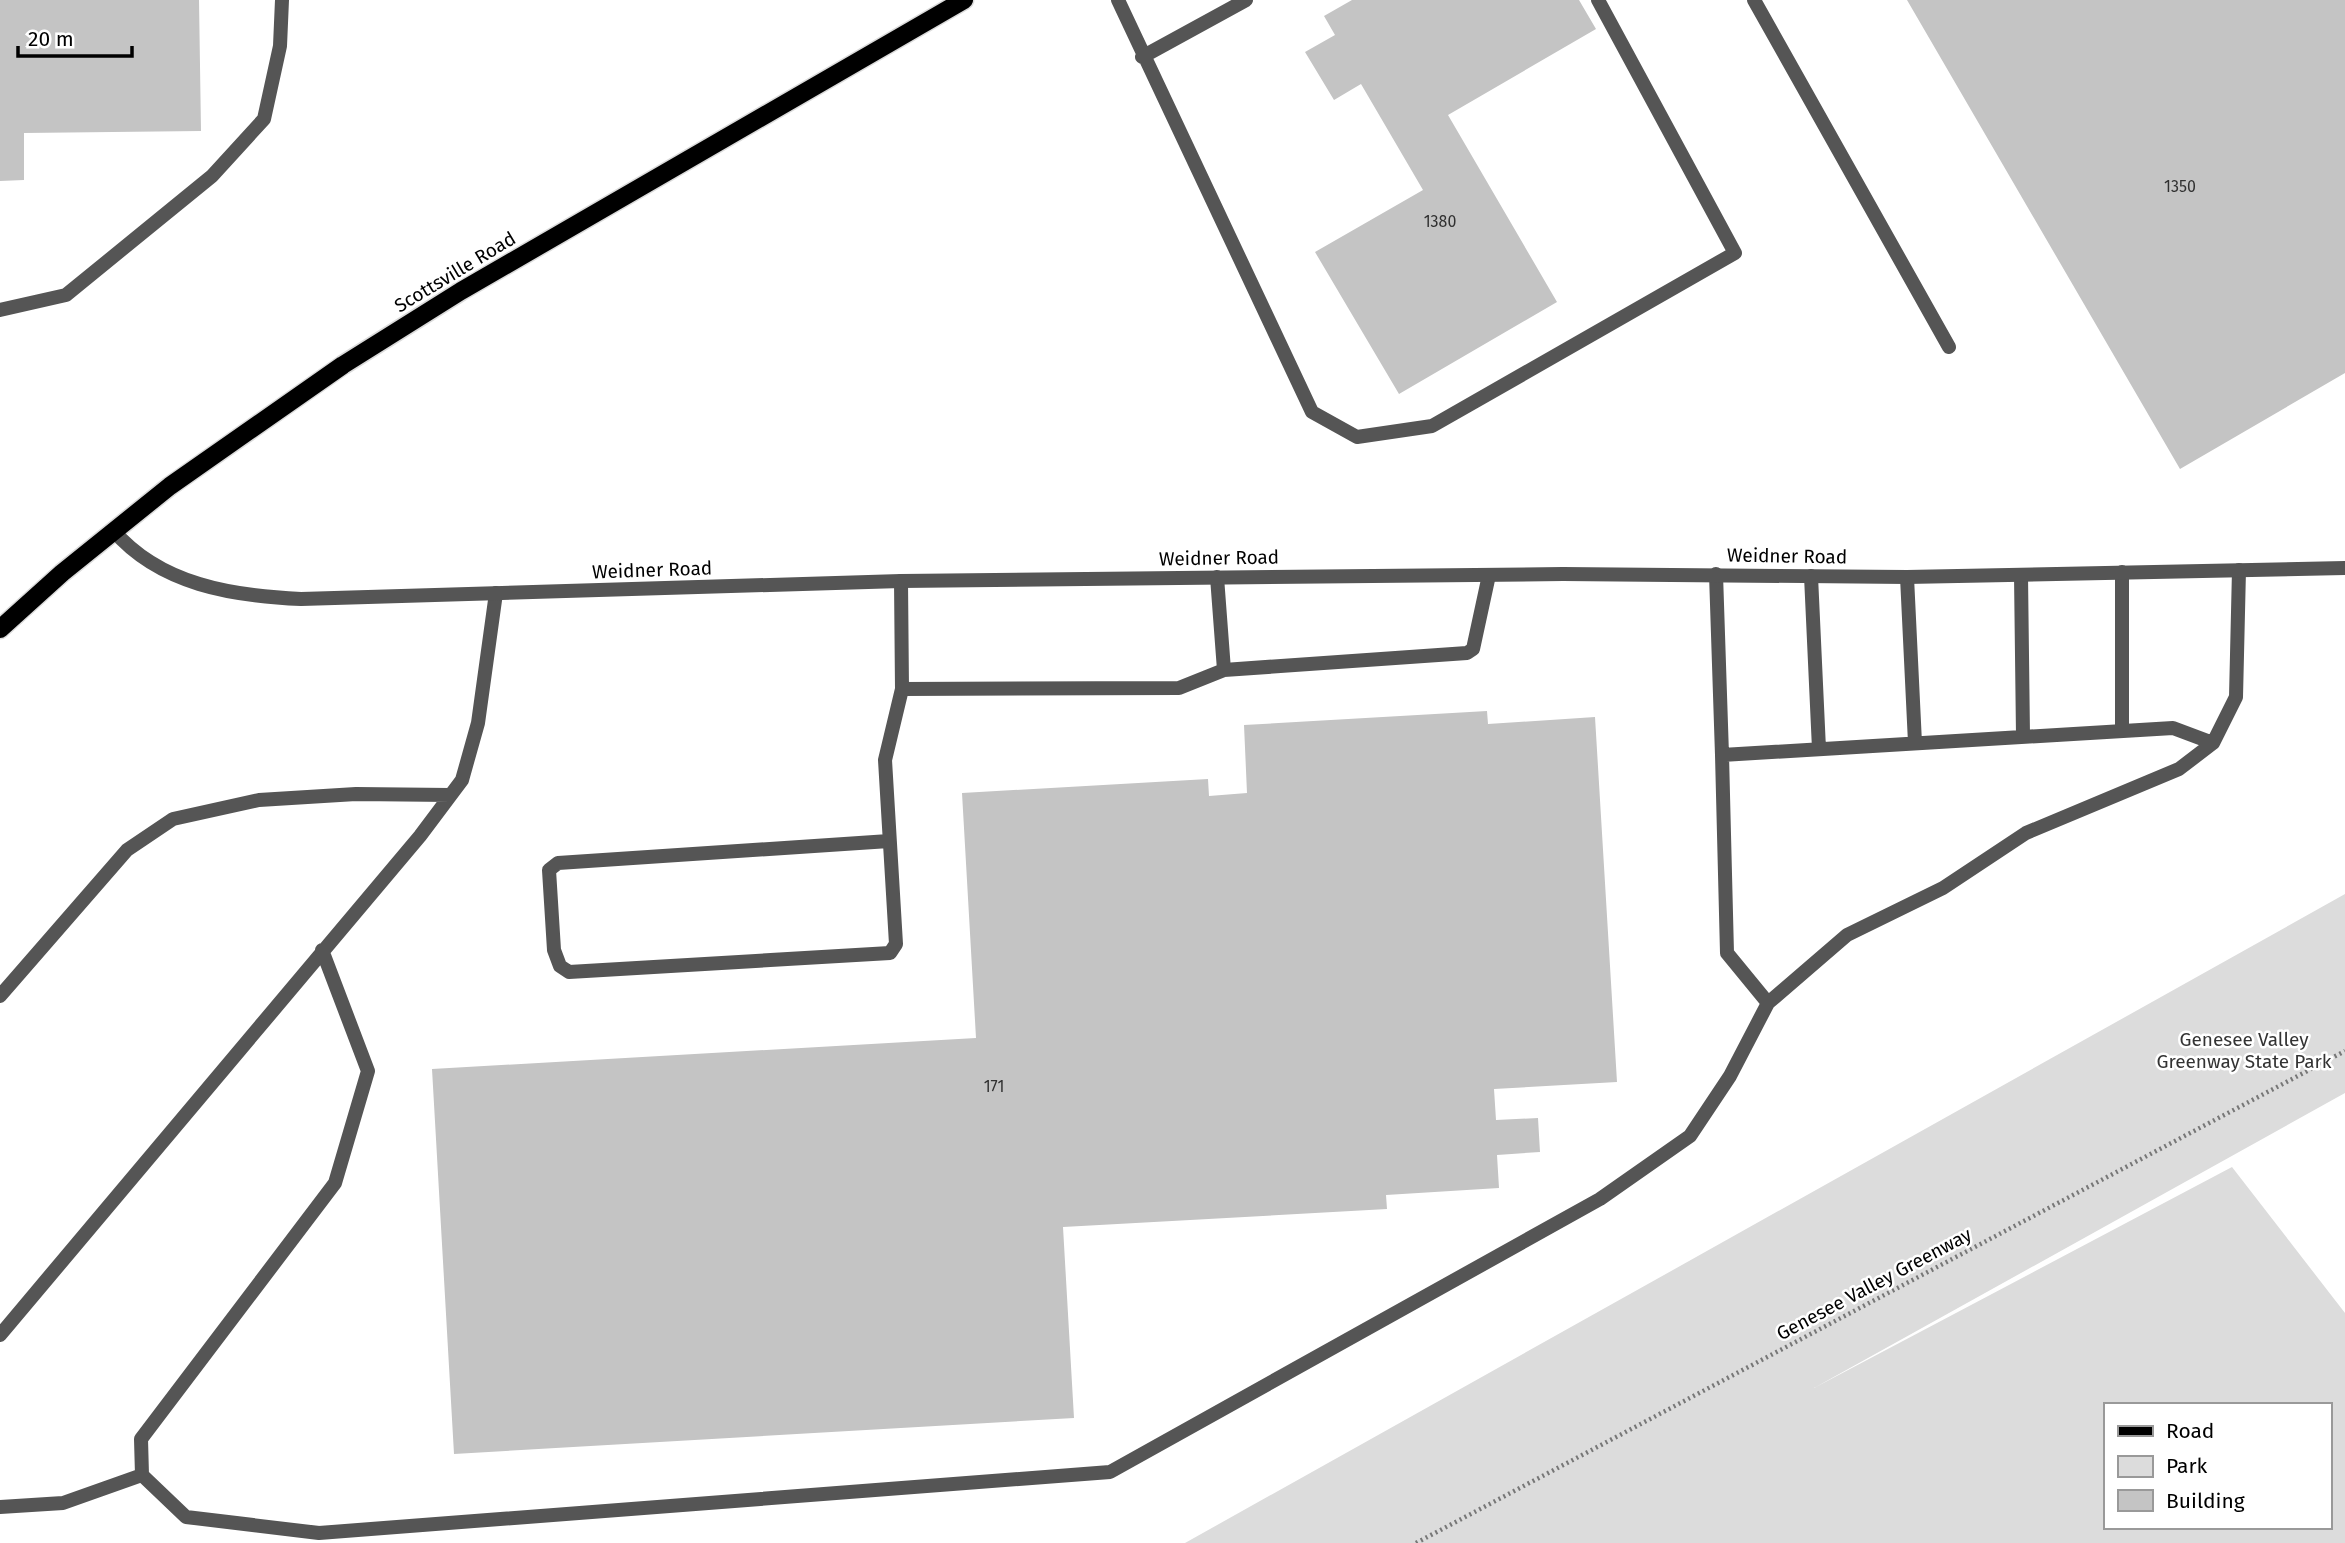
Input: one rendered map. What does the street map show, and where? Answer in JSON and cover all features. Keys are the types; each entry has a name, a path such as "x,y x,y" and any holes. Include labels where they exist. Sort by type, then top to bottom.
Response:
{"main road":[{"name":"Scottsville Road","path":"0,629 113,530 226,444 404,326 964,0"}],"street":[{"path":"0,310 66,295 212,176 264,118 280,46 282,0"},
{"path":"1118,0 1142,57 1312,412 1357,437 1432,426 1735,253 1598,0"},
{"path":"1142,57 1246,0"},
{"path":"1754,0 1949,347"},
{"name":"Weidner Road","path":"113,530 136,554 169,574 211,588 254,596 301,599 901,581 1716,574 1907,578 2345,568"},
{"path":"322,950 368,1071 335,1183 141,1439 142,1475 186,1517 318,1533 1110,1472 1600,1199 1690,1136 1730,1076 1768,1003 1847,935 1943,888 2026,833 2179,769 2213,743 2236,697 2239,570"},
{"path":"2122,572 2122,731"},
{"path":"1716,574 1727,953 1768,1003"},
{"path":"902,690 1179,688 1224,670 1467,653 1473,649 1489,575"},
{"path":"2021,575 2023,736"},
{"path":"1811,576 1819,749"},
{"path":"1217,578 1224,670"},
{"path":"1907,578 1915,743"},
{"path":"889,841 558,863 549,870 554,950 560,966 569,972 890,953 896,944 885,760 902,690 901,581"},
{"path":"0,1335 462,780 478,723 496,593"},
{"path":"1723,755 2173,728 2213,743"},
{"path":"0,996 127,850 173,819 259,800 356,794 450,795"},
{"path":"0,1507 64,1503 142,1475"}],"path":[{"name":"Genesee Valley Greenway","path":"1416,1543 2345,1051"}],"green space":[{"name":"Genesee Valley Greenway State Park","path":"2345,894 2345,1093 1814,1388 2232,1167 2345,1313 2345,1543 1185,1543"}],"building":[{"path":"0,0 199,0 201,131 24,133 24,180 0,181"},
{"path":"1352,0 1579,0 1596,29 1448,115 1557,302 1399,394 1315,252 1423,190 1361,84 1334,100 1305,52 1335,35 1324,16"},
{"path":"1907,0 2345,0 2345,373 2180,469"},
{"path":"1487,711 1488,724 1595,717 1617,1082 1494,1089 1496,1120 1538,1118 1540,1152 1497,1155 1499,1188 1386,1195 1387,1209 1063,1227 1074,1418 454,1454 432,1069 976,1038 962,793 1208,779 1209,796 1247,793 1244,725"}]}
